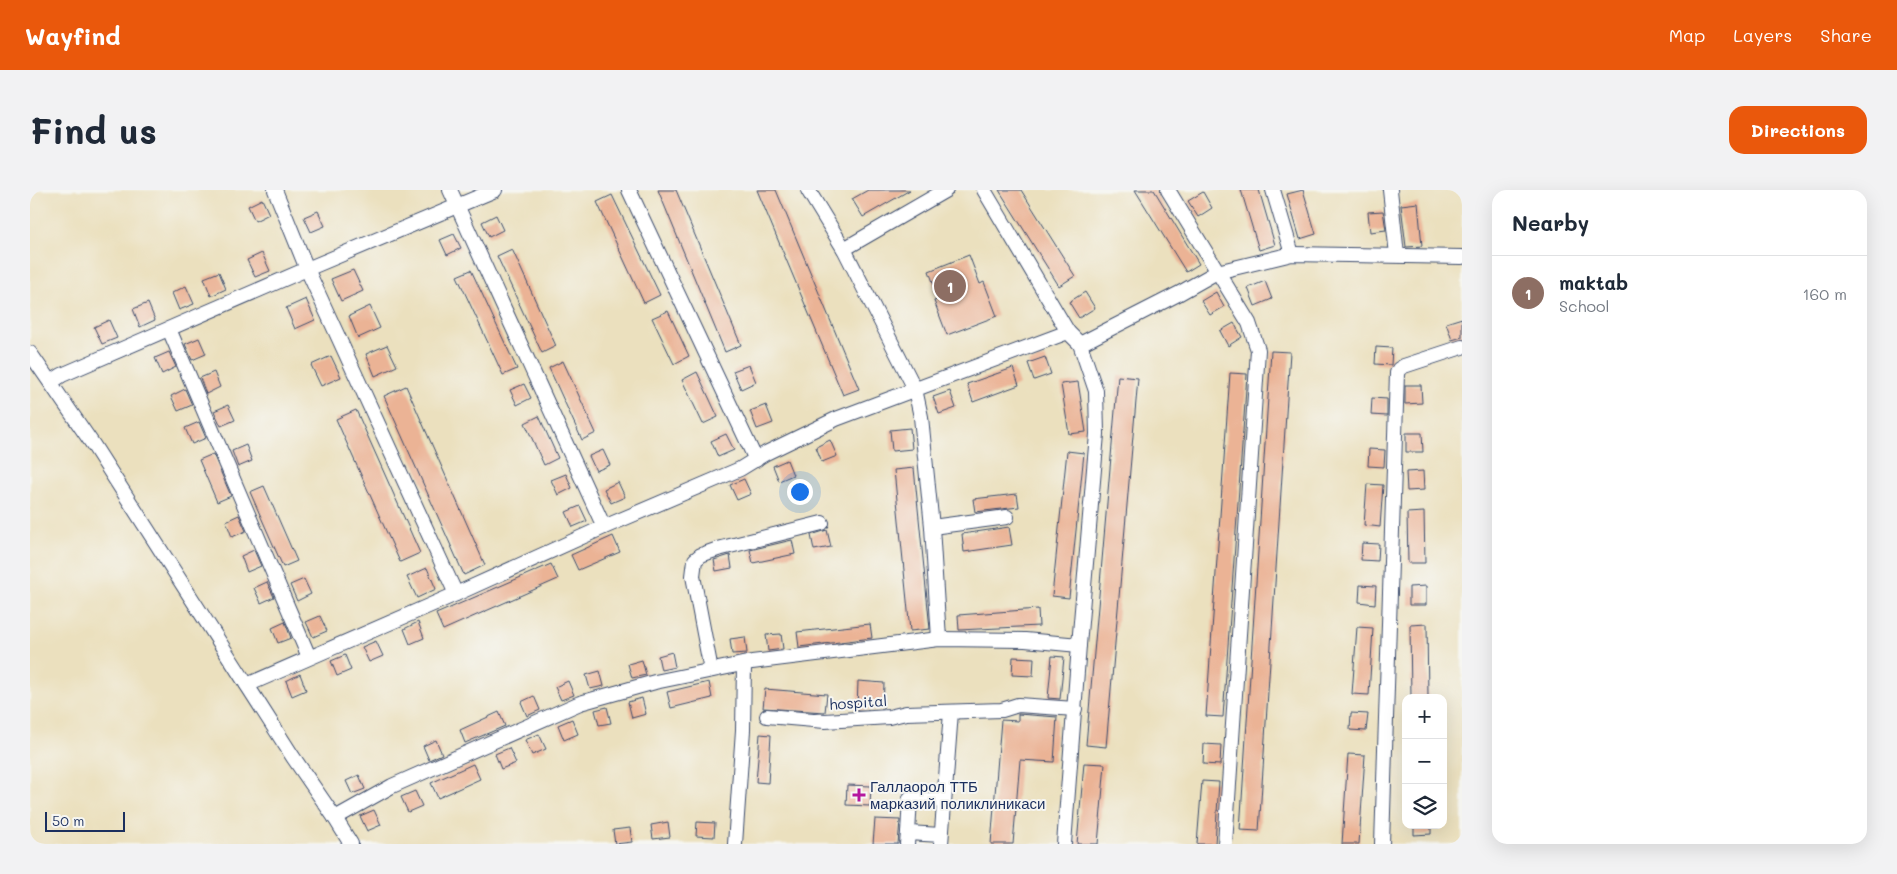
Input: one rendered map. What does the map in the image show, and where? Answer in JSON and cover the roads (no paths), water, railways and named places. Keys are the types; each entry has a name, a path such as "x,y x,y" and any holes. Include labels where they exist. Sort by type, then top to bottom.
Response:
{"street":[{"path":"274,190 307,269 456,594"},
{"path":"450,190 604,527"},
{"path":"51,382 62,375 307,269 495,190"},
{"path":"629,190 756,460"},
{"path":"808,190 844,249 915,389 921,417 932,527 939,639"},
{"path":"844,249 946,190"},
{"path":"984,190 1068,332 1080,344 1096,391 1097,434 1064,844"},
{"path":"1168,190 1249,324 1258,350 1225,844"},
{"path":"1273,190 1292,254"},
{"path":"1390,190 1398,255"},
{"path":"1080,344 1170,299 1217,272 1292,254 1462,257"},
{"path":"169,329 309,657"},
{"path":"247,685 740,469 766,453 836,419 1068,332"},
{"path":"1382,844 1397,373 1404,366 1462,347"},
{"path":"30,353 51,382 293,756 336,818 351,844"},
{"path":"932,527 1007,517"},
{"path":"711,670 693,576 695,560 701,555 718,549 822,523"},
{"path":"336,818 392,786 580,703 655,682 744,664 939,639 1025,640 1079,645"},
{"path":"735,844 743,730 744,664"},
{"name":"hospital","path":"768,716 825,721 888,717 906,713 1002,710 1018,705 1075,709"},
{"path":"944,801 910,798 908,838 941,840 951,712"}],"place":[{"name":"maktab","path":"950,286"},
{"name":"Галлаорол ТТБ марказий поликлиникаси","path":"859,795"}]}
